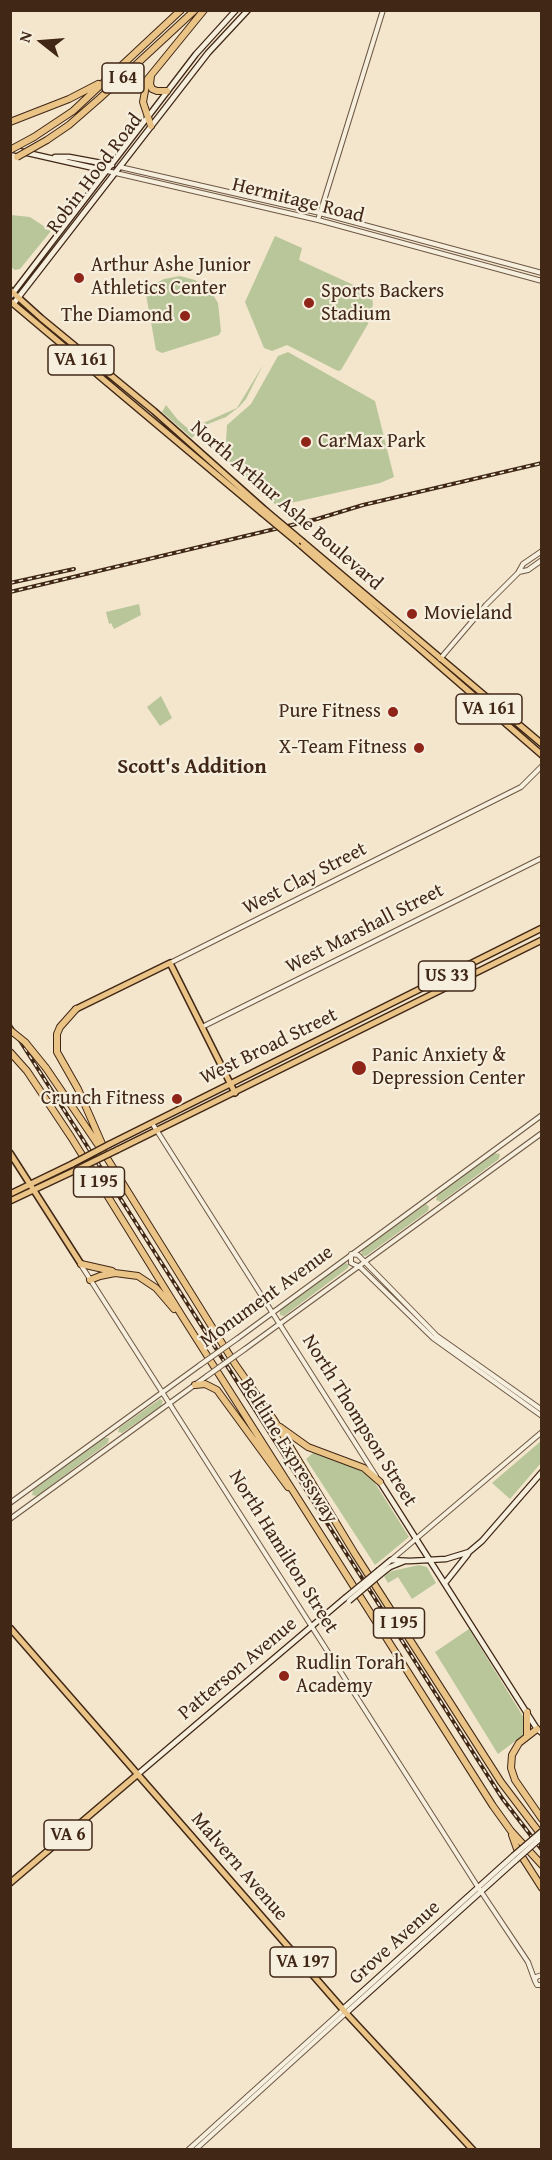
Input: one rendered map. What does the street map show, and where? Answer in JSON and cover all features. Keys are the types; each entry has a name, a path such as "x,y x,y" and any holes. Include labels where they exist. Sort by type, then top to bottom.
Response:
{"highway":[{"name":"I 64","path":"10,149 34,137 73,111 181,10"},
{"name":"I 64","path":"14,159 69,125 195,10"},
{"path":"151,126 143,97 145,84 204,10"},
{"path":"151,76 152,89 167,91"},
{"path":"11,122 69,99 109,77"},
{"path":"76,1009 60,1027 57,1034 57,1052 78,1089 107,1158"},
{"name":"Beltline Expressway","path":"10,1030 25,1042 46,1068 107,1158 235,1364 274,1420 355,1554 495,1772 542,1836"},
{"name":"Beltline Expressway","path":"10,1052 27,1071 71,1137 447,1734 511,1831 542,1865"},
{"path":"81,1264 138,1276 151,1283 182,1316"},
{"path":"90,1280 106,1274 123,1273"},
{"path":"195,1385 205,1384 217,1390 278,1476 300,1501"},
{"path":"274,1420 287,1434 301,1444 355,1463 373,1474 380,1482"},
{"path":"527,1712 527,1736"},
{"path":"539,1731 527,1736 515,1749 511,1768 515,1780 542,1819"},
{"path":"511,1831 517,1849 542,1888"}],"main road":[{"name":"Robin Hood Road","path":"13,297 167,91 196,54 236,10"},
{"name":"Robin Hood Road","path":"13,297 50,258 208,53 248,10"},
{"name":"Hermitage Road","path":"10,149 107,171"},
{"name":"Hermitage Road","path":"46,157 69,157 119,166"},
{"path":"50,258 61,237 59,233"},
{"name":"North Arthur Ashe Boulevard","path":"13,297 300,542 542,755"},
{"name":"North Arthur Ashe Boulevard","path":"438,662 542,744"},
{"name":"West Broad Street","path":"10,1201 110,1144 542,928"},
{"name":"West Broad Street","path":"10,1194 75,1170 157,1131 542,940"},
{"path":"170,963 235,1093"},
{"name":"West Clay Street","path":"76,1009 170,963"},
{"name":"North Hamilton Street","path":"10,1153 81,1264"},
{"path":"445,1583 469,1552 482,1541 542,1473"},
{"name":"North Thompson Street","path":"380,1482 539,1731"},
{"path":"391,1560 430,1561 452,1558 469,1552"},
{"name":"Patterson Avenue","path":"10,1883 338,1604 380,1572 391,1560"},
{"path":"380,1572 406,1561"},
{"name":"Malvern Avenue","path":"10,1628 345,2011 473,2150"},
{"name":"Grove Avenue","path":"345,2011 542,1831"},
{"name":"Grove Avenue","path":"514,1858 542,1836"}],"street":[{"path":"318,220 383,10"},
{"name":"Hermitage Road","path":"119,166 320,213 542,273"},
{"name":"Hermitage Road","path":"107,171 318,220 542,281"},
{"path":"438,662 486,605 518,573 525,562 542,551"},
{"path":"518,573 528,570 542,560"},
{"name":"West Clay Street","path":"170,963 521,788 542,766"},
{"name":"West Marshall Street","path":"202,1027 542,858"},
{"name":"Monument Avenue","path":"10,1503 542,1114"},
{"name":"North Thompson Street","path":"152,1123 380,1482"},
{"name":"Monument Avenue","path":"10,1519 542,1133"},
{"path":"542,1410 437,1336 361,1264 351,1262 351,1254 357,1255 361,1264 435,1340 542,1416"},
{"name":"North Hamilton Street","path":"81,1264 479,1890 530,1967 539,1975"},
{"name":"Patterson Avenue","path":"391,1560 542,1432"},
{"path":"530,1967 539,1975 537,1985 542,1985"},
{"name":"Grove Avenue","path":"188,2150 345,2011"},
{"name":"Grove Avenue","path":"195,2150 345,2011"}],"green space":[{"path":"11,215 30,217 51,231 20,269 15,270 11,267"},
{"name":"Sports Backers Stadium","path":"275,236 302,248 299,260 371,293 373,304 368,324 341,370 338,371 287,345 272,351 264,348 245,302"},
{"name":"The Diamond","path":"180,276 195,280 212,293 218,303 221,331 219,335 162,353 156,350 145,289 164,279"},
{"name":"CarMax Park","path":"288,352 375,401 394,477 380,483 277,506 225,459 227,425 251,404 278,356"},
{"path":"263,365 246,399 239,407 226,417 203,426 192,438 162,412 166,405 192,432 201,424 237,408"},
{"path":"139,604 141,615 114,629 111,623 109,624 106,612"},
{"path":"161,696 172,718 160,726 147,707"},
{"path":"494,1153 500,1154 499,1159 441,1202 436,1200 437,1195"},
{"path":"426,1204 429,1207 428,1211 366,1256 361,1255 362,1250"},
{"path":"344,1263 349,1264 348,1268 284,1316 280,1315 280,1310"},
{"path":"160,1399 163,1401 161,1406 122,1433 118,1432 119,1428"},
{"path":"104,1438 109,1438 108,1443 37,1496 32,1495 33,1490"},
{"path":"541,1441 541,1463 510,1499 492,1483"},
{"path":"313,1453 351,1465 373,1480 409,1537 375,1565 306,1459"},
{"path":"419,1565 427,1567 436,1583 412,1599 398,1577 388,1583 384,1576 392,1571"},
{"path":"469,1629 524,1718 525,1732 498,1754 435,1652"}],"railway":[{"path":"10,592 542,463"},
{"path":"10,583 74,569"},
{"path":"10,1025 502,1798 542,1850"}],"place":[{"name":"Arthur Ashe Junior Athletics Center","path":"79,278"},
{"name":"Sports Backers Stadium","path":"309,303"},
{"name":"The Diamond","path":"185,316"},
{"name":"CarMax Park","path":"306,442"},
{"name":"Movieland","path":"412,614"},
{"name":"Pure Fitness","path":"393,712"},
{"name":"X-Team Fitness","path":"419,748"},
{"name":"Panic Anxiety & Depression Center","path":"359,1068"},
{"name":"Crunch Fitness","path":"177,1099"},
{"name":"Rudlin Torah Academy","path":"284,1676"}],"district":[{"name":"Scott's Addition","path":"192,768"}]}
